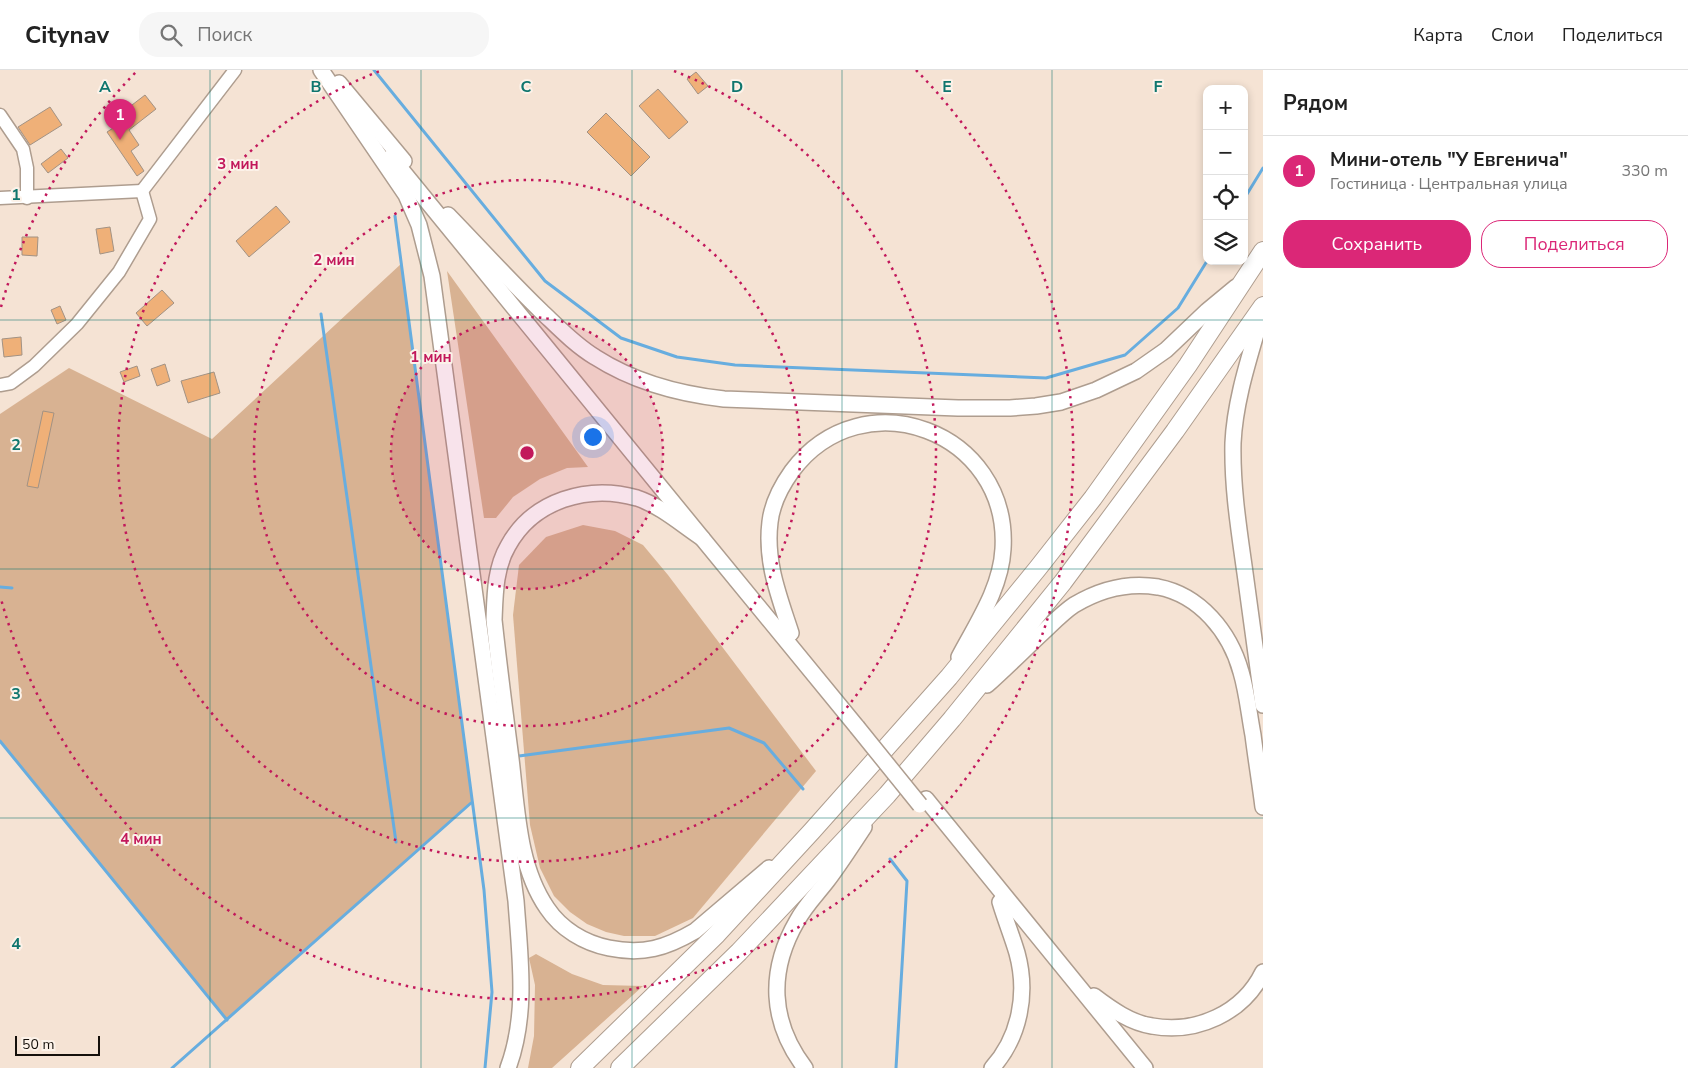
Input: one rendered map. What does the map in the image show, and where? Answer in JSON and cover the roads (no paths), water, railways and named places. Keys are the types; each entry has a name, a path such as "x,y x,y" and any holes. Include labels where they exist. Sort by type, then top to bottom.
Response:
{"highway":[{"path":"580,1068 718,934 948,677 1038,568 1092,498 1188,365 1263,251"},
{"path":"620,1068 739,952 887,794 952,719 1062,582 1175,431 1263,308"}],"main road":[{"path":"324,71 448,215 791,633 1000,902 1133,1068"},
{"path":"324,71 702,538 861,724"},
{"path":"324,71 406,195 419,225 432,276 516,900 522,992 521,1015 517,1038 508,1068"},
{"path":"448,215 564,333 595,357 666,389 696,396 958,408 1010,408 1061,402 1096,390 1136,371 1166,350 1207,311 1247,278"},
{"path":"1263,308 1242,384 1233,443 1235,496 1239,533 1263,705"},
{"path":"791,633 770,564 769,548 770,520 787,478 808,454 821,443 846,430 877,423 910,425 936,433 962,450 973,461 992,489 1001,516 1003,549 1000,573 990,599 948,677"},
{"path":"702,538 656,506 638,499 607,493 592,493 579,494 546,506 524,524 508,546 498,573 494,620 519,825 526,864 536,889 547,909 574,935 589,943 606,948 624,951 649,951 668,945 695,931 812,831"},
{"path":"952,719 1072,607 1092,595 1119,587 1150,586 1165,588 1180,594 1207,613 1217,624 1234,650 1246,691 1263,807"},
{"path":"805,1068 786,1038 778,1012 776,998 777,979 784,948 802,914 887,794"},
{"path":"923,802 1078,985 1145,1068"},
{"path":"992,1068 1007,1049 1017,1025 1022,996 1017,953 1000,902"},
{"path":"1078,985 1113,1010 1136,1021 1152,1026 1189,1027 1220,1017 1248,996 1258,983 1263,972"}],"street":[{"path":"0,198 142,192 235,70"},
{"path":"0,115 23,149 27,168 27,198"},
{"path":"0,385 11,383 34,366 77,324 120,272 150,219 142,192"}],"waterway":[{"path":"374,70 545,281 621,338 677,357 735,365 1046,378 1125,355 1178,308 1205,265"},
{"path":"1248,192 1263,168"},
{"path":"395,216 484,890 492,992 485,1068"},
{"path":"321,314 396,842"},
{"path":"0,587 12,588"},
{"path":"519,756 729,728 764,743 803,789"},
{"path":"0,741 227,1020"},
{"path":"172,1068 471,803"},
{"path":"890,859 907,881 896,1068"}],"place":[{"name":"Мини-отель \"У Евгенича\"","path":"120,140"}]}
